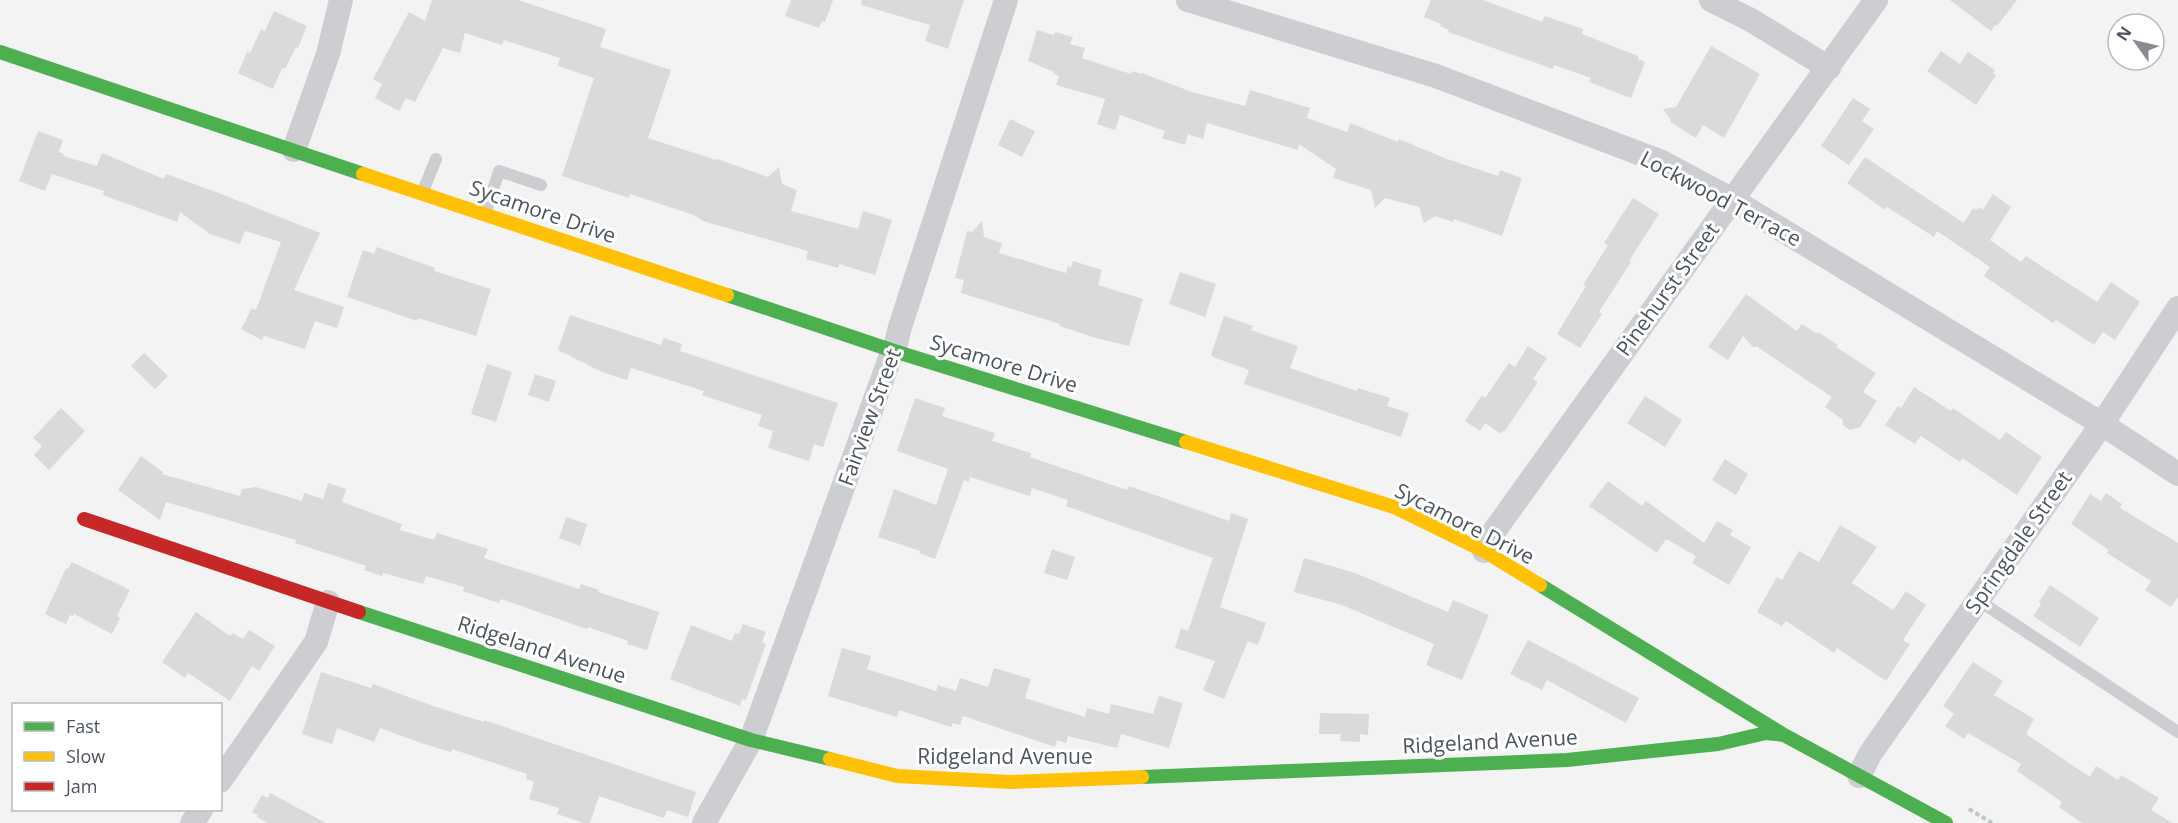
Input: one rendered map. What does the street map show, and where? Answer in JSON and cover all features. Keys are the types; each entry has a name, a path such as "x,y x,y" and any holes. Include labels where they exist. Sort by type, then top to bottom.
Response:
{"street":[{"path":"294,150 328,54 341,0"},
{"name":"Fairview Street","path":"704,823 751,740 894,351 1006,0"},
{"name":"Lockwood Terrace","path":"1188,0 1213,4 1436,76 1662,162 1731,199 2102,424 2178,474"},
{"path":"1711,0 1752,20 1829,68"},
{"name":"Pinehurst Street","path":"1484,551 1495,530 1876,0"},
{"name":"Sycamore Drive","path":"0,52 894,351 1394,507 1484,551 1784,735 1946,823"},
{"name":"Springdale Street","path":"1858,776 1870,754 2102,424 2178,308"},
{"name":"Ridgeland Avenue","path":"84,519 328,602 751,740 897,776 1010,782 1567,760 1718,744 1766,733 1784,735"},
{"path":"222,778 316,642 328,602"}],"lane":[{"path":"422,193 436,159"},
{"path":"486,214 499,171 541,186"},
{"path":"1978,600 2178,732"}],"building":[{"path":"432,0 518,0 606,29 600,47 671,70 648,138 768,177 779,167 782,184 797,190 791,211 858,229 863,211 892,220 875,275 839,264 838,268 806,259 808,251 703,221 694,215 630,194 629,198 562,176 594,78 558,66 560,58 504,40 502,45 465,33 460,53 443,48 415,102 406,98 399,111 375,98 382,84 373,79 409,12 425,21"},
{"path":"791,0 833,0 825,22 822,21 819,28 785,16"},
{"path":"862,0 964,0 948,49 925,41 930,25 861,5"},
{"path":"1431,0 1483,0 1542,22 1545,16 1583,29 1582,34 1638,56 1638,59 1645,62 1631,98 1589,82 1591,78 1554,65 1553,69 1448,32 1449,30 1440,26 1441,24 1424,17"},
{"path":"1950,0 2017,0 1991,31"},
{"path":"274,11 307,26 298,48 296,47 285,69 282,68 273,89 238,73 247,52 250,53 261,29 265,31"},
{"path":"1037,30 1073,37 1070,44 1085,48 1082,58 1131,74 1132,71 1142,73 1192,92 1245,106 1250,90 1310,108 1307,118 1347,132 1350,123 1498,176 1500,170 1522,178 1502,236 1454,219 1453,222 1435,216 1424,223 1419,207 1385,198 1375,208 1371,190 1333,178 1336,169 1299,144 1298,150 1207,123 1203,139 1188,134 1185,145 1162,138 1165,131 1120,115 1115,130 1097,124 1105,99 1056,85 1059,76 1028,61"},
{"path":"1711,46 1760,74 1724,138 1703,125 1696,138 1670,122 1671,120 1663,109 1676,107"},
{"path":"1941,51 1960,64 1968,52 1995,70 1993,73 1996,75 1976,105 1927,71"},
{"path":"1853,98 1870,109 1862,121 1874,129 1849,165 1821,146"},
{"path":"1010,119 1035,131 1022,157 998,145"},
{"path":"38,131 63,140 59,152 64,154 63,156 97,166 102,153 164,179 166,174 320,233 294,290 344,307 337,328 315,321 305,349 264,336 262,340 241,329 252,308 256,310 281,242 245,231 240,244 210,234 180,212 177,222 103,195 104,191 52,174 45,191 19,181"},
{"path":"1865,157 1964,223 1973,208 1977,210 1979,207 1983,210 1993,194 2011,207 1990,240 2021,262 2026,256 2097,302 2111,282 2140,302 2115,340 2103,332 2094,345 2056,320 2053,323 1984,276 1990,267 1937,231 1934,237 1887,207 1885,210 1847,183"},
{"path":"1633,198 1659,214 1629,261 1631,262 1599,312 1602,314 1580,348 1557,334 1586,286 1583,285 1608,245 1604,243"},
{"path":"982,221 984,237 1002,243 999,253 1066,273 1073,261 1102,270 1098,285 1143,299 1129,346 1096,338 1060,326 1060,324 961,293 964,280 955,278 967,231 972,232"},
{"path":"377,247 435,268 434,271 491,289 476,336 418,318 417,321 347,297 363,250 374,254"},
{"path":"1180,272 1216,284 1205,317 1169,304"},
{"path":"1746,294 1797,331 1802,324 1817,334 1818,332 1838,345 1836,347 1876,373 1863,392 1877,401 1860,427 1850,430 1843,425 1843,420 1825,407 1832,397 1756,346 1754,348 1743,336 1728,360 1708,347"},
{"path":"570,315 661,345 664,338 682,344 680,351 838,403 823,447 814,444 809,461 768,448 773,431 758,426 762,415 702,395 704,391 631,368 627,380 602,372 558,350"},
{"path":"1224,316 1253,326 1251,330 1298,346 1290,368 1357,391 1358,388 1390,398 1387,406 1409,413 1401,437 1244,384 1249,370 1211,355"},
{"path":"1528,346 1547,358 1533,379 1538,382 1504,432 1501,434 1485,423 1480,431 1465,421 1482,395 1485,398 1509,363 1515,367"},
{"path":"144,353 168,376 155,389 131,366"},
{"path":"487,364 512,372 496,422 471,414"},
{"path":"535,374 556,381 549,402 528,395"},
{"path":"1914,387 1951,411 1953,408 2000,440 2006,432 2042,457 2017,495 1962,458 1960,462 1921,436 1915,444 1885,425 1898,406 1901,408"},
{"path":"1645,396 1682,420 1665,447 1627,423"},
{"path":"915,398 945,408 942,416 995,433 992,441 1031,453 1030,457 1127,490 1129,486 1229,521 1231,513 1248,519 1220,607 1266,623 1258,645 1248,641 1224,699 1203,690 1215,661 1175,648 1181,628 1188,631 1213,558 1066,506 1068,500 1032,488 1030,496 970,477 969,482 964,480 935,559 919,553 920,551 878,537 894,489 936,505 948,469 897,451"},
{"path":"61,408 85,431 49,470 34,455 42,446 33,438"},
{"path":"141,456 163,472 162,474 240,496 242,489 256,487 302,501 304,493 323,499 328,483 346,489 342,502 402,524 400,530 434,540 437,533 488,549 484,558 579,589 581,584 659,612 647,650 588,627 587,629 501,599 499,603 463,591 464,587 426,576 423,584 383,573 382,576 364,570 366,566 295,543 296,540 166,502 160,520 118,490"},
{"path":"1725,459 1748,474 1736,495 1712,480"},
{"path":"1608,481 1642,506 1646,501 1704,543 1717,521 1733,530 1730,535 1751,547 1729,585 1692,563 1696,556 1666,539 1657,553 1589,506"},
{"path":"2106,493 2122,504 2120,508 2178,543 2178,597 2171,607 2145,590 2151,581 2107,553 2109,550 2071,524 2090,494 2101,501"},
{"path":"566,517 587,524 580,546 559,538"},
{"path":"1840,525 1877,547 1852,583 1893,610 1906,591 1926,605 1903,640 1910,644 1886,681 1837,648 1834,653 1786,621 1782,626 1757,612 1777,577 1782,580 1799,551 1819,562"},
{"path":"1052,549 1075,557 1067,580 1044,573"},
{"path":"1304,558 1355,573 1448,612 1453,600 1489,615 1462,680 1426,665 1434,644 1342,605 1294,592"},
{"path":"72,562 130,590 117,616 120,618 112,634 74,614 70,615 66,624 45,614 66,568 68,569"},
{"path":"2050,585 2099,618 2080,647 2033,616"},
{"path":"196,612 230,636 233,633 243,639 249,630 275,646 259,671 252,666 230,701 188,673 185,678 162,662"},
{"path":"743,624 766,632 762,642 766,644 746,700 742,699 740,706 670,679 691,625 732,641 735,633 739,634"},
{"path":"1528,640 1639,698 1626,723 1547,680 1542,690 1510,674"},
{"path":"842,648 871,656 867,669 936,691 938,685 956,691 960,678 988,687 994,668 1031,679 1025,698 1085,717 1087,708 1109,714 1111,704 1153,714 1159,696 1183,703 1169,748 1121,734 1117,748 1068,736 1066,743 1057,740 1055,747 963,716 960,725 953,723 951,727 899,710 897,717 828,696"},
{"path":"1973,662 2003,681 1994,695 2034,719 2026,734 2090,777 2096,766 2118,780 2121,775 2159,798 2151,810 2173,823 2082,823 2059,807 2062,802 2017,771 2021,764 1968,733 1964,739 1945,726 1954,714 1943,706"},
{"path":"321,672 371,688 373,684 433,706 484,722 484,720 696,792 688,817 667,810 664,818 599,796 590,823 584,823 557,814 559,808 529,799 534,782 526,779 527,774 452,749 451,752 380,728 374,742 337,728 332,744 302,734"},
{"path":"1320,713 1369,714 1368,735 1360,734 1360,742 1340,741 1341,734 1319,734"},
{"path":"270,793 326,823 268,823 252,812 262,795 268,798"}],"traffic: fast":[{"path":"0,52 363,174"},
{"path":"727,295 894,351 1186,442"},
{"path":"1540,585 1784,735 1946,823"},
{"path":"359,612 751,740 830,759"},
{"path":"1142,777 1567,760 1718,744 1766,733 1784,735"}],"traffic: slow":[{"path":"363,174 727,295"},
{"path":"1186,442 1394,507 1484,551 1540,585"},
{"path":"830,759 897,776 1010,782 1142,777"}],"traffic: jam":[{"path":"84,519 359,612"}]}
